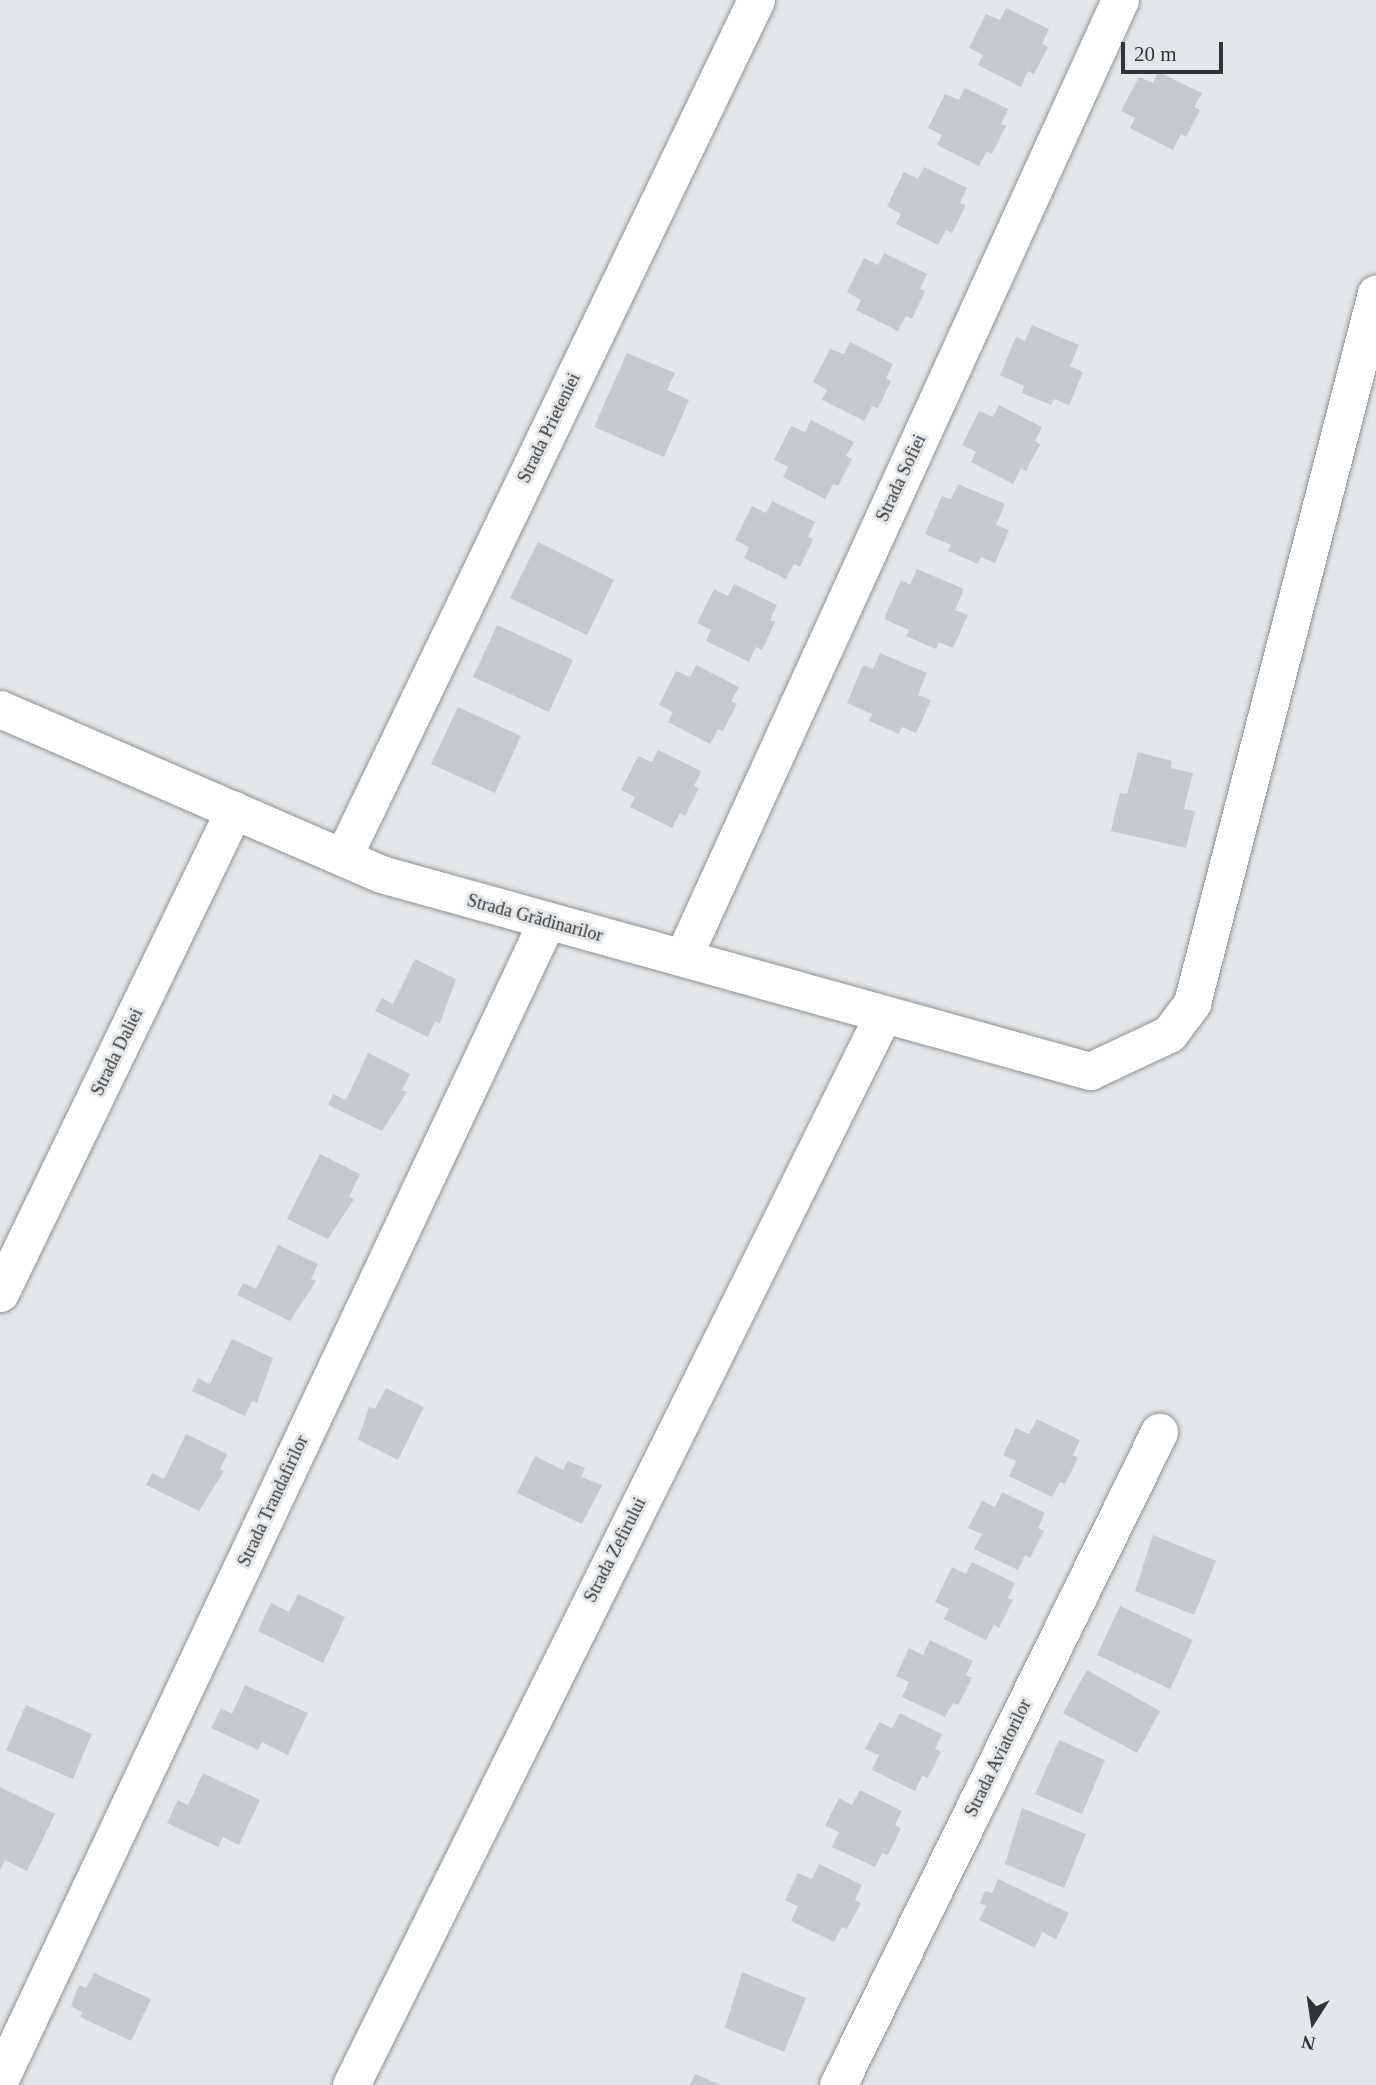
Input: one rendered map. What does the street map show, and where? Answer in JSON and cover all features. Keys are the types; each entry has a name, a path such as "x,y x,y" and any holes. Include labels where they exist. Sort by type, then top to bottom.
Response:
{"street":[{"name":"Strada Prieteniei","path":"343,857 756,0"},
{"name":"Strada Sofiei","path":"683,957 1120,0"},
{"name":"Strada Grădinarilor","path":"0,709 381,874 546,923 683,957 882,1017 1090,1071 1169,1034 1192,1003 1376,293"},
{"name":"Strada Daliei","path":"0,1293 234,810"},
{"name":"Strada Trandafirilor","path":"0,2079 546,923"},
{"name":"Strada Zefirului","path":"351,2085 882,1017"},
{"name":"Strada Aviatorilor","path":"838,2085 1159,1432"}],"building":[{"path":"1006,8 1049,29 1042,44 1048,47 1034,74 1028,71 1021,87 978,65 983,55 969,48 986,14 1000,20"},
{"path":"1158,72 1202,93 1194,107 1200,110 1186,137 1181,134 1173,150 1130,128 1135,118 1121,111 1139,77 1153,83"},
{"path":"965,88 1008,109 1001,124 1006,126 992,154 987,151 979,166 937,145 942,135 928,128 945,94 959,100"},
{"path":"924,167 967,188 960,203 966,205 952,233 946,230 938,245 896,224 901,214 887,206 904,172 918,179"},
{"path":"884,253 927,274 920,289 925,291 912,319 906,316 898,331 856,310 861,300 847,292 864,258 878,265"},
{"path":"1032,325 1079,345 1070,366 1083,372 1069,405 1054,399 1051,405 1022,393 1024,386 1000,375 1016,337 1025,341"},
{"path":"850,342 893,364 886,378 891,381 878,408 872,406 864,421 822,400 827,390 813,382 830,349 844,354"},
{"path":"627,353 675,373 667,390 689,400 664,457 594,427"},
{"path":"999,405 1042,427 1035,441 1040,444 1026,471 1021,468 1013,484 971,462 976,452 962,445 979,411 993,417"},
{"path":"811,420 854,442 846,456 852,459 838,486 833,484 825,499 783,477 788,467 774,460 791,426 805,432"},
{"path":"958,484 1005,504 996,525 1009,530 995,563 981,557 978,564 948,551 951,545 925,534 942,496 951,499"},
{"path":"772,501 815,522 808,537 813,539 800,567 794,564 786,579 744,558 749,547 735,540 752,506 766,513"},
{"path":"538,542 614,580 587,635 510,598"},
{"path":"917,569 964,589 955,610 968,615 953,648 939,642 936,649 906,636 909,630 884,619 901,580 910,585"},
{"path":"734,584 777,605 770,620 775,622 762,650 756,647 749,662 706,641 711,630 697,623 714,589 728,596"},
{"path":"497,625 573,660 549,712 473,677"},
{"path":"880,653 927,673 918,695 931,700 916,733 902,727 899,734 869,721 872,714 847,703 863,665 873,669"},
{"path":"696,665 739,687 731,701 737,704 723,731 718,729 710,744 668,722 673,712 659,705 676,671 690,677"},
{"path":"458,707 521,736 495,793 431,764"},
{"path":"658,750 701,771 694,786 699,788 685,816 680,813 672,828 630,807 635,797 621,790 638,756 652,762"},
{"path":"1138,752 1172,761 1171,768 1193,773 1184,809 1195,811 1186,848 1111,831 1120,793 1127,794"},
{"path":"415,959 456,979 440,1023 435,1021 428,1037 375,1011 382,998 393,1004"},
{"path":"368,1053 410,1074 402,1090 407,1092 382,1131 328,1105 333,1094 346,1100"},
{"path":"320,1154 360,1174 349,1197 354,1199 328,1239 287,1219"},
{"path":"278,1245 318,1264 311,1279 316,1281 290,1321 237,1295 243,1283 256,1289"},
{"path":"232,1339 273,1358 257,1403 252,1401 245,1416 192,1391 198,1378 210,1384"},
{"path":"386,1388 424,1407 398,1460 358,1440 369,1407 375,1409"},
{"path":"1037,1419 1080,1440 1073,1455 1078,1458 1065,1484 1060,1482 1052,1497 1009,1476 1016,1461 1003,1455 1016,1428 1029,1434"},
{"path":"186,1434 227,1454 220,1469 224,1471 199,1511 146,1485 152,1473 164,1479"},
{"path":"535,1456 563,1470 568,1461 585,1468 581,1477 602,1485 582,1524 517,1493"},
{"path":"1002,1492 1045,1513 1038,1528 1044,1531 1030,1558 1025,1555 1018,1570 974,1549 982,1534 968,1528 982,1501 995,1507"},
{"path":"1153,1535 1216,1561 1194,1615 1135,1591"},
{"path":"972,1562 1015,1583 1008,1598 1013,1600 999,1628 994,1625 986,1640 944,1619 949,1609 935,1602 952,1567 966,1574"},
{"path":"298,1594 345,1617 323,1663 258,1631 271,1603 289,1612"},
{"path":"1120,1606 1193,1640 1170,1689 1097,1655"},
{"path":"930,1640 973,1661 966,1675 972,1678 958,1705 953,1703 945,1717 902,1697 909,1682 896,1676 909,1648 923,1655"},
{"path":"1087,1670 1160,1711 1137,1753 1063,1713"},
{"path":"245,1685 308,1713 288,1755 262,1742 258,1750 211,1728 221,1708 232,1714"},
{"path":"26,1705 92,1734 73,1779 6,1750"},
{"path":"900,1713 942,1734 935,1749 941,1752 928,1778 922,1776 915,1791 872,1770 879,1755 865,1749 879,1722 892,1728"},
{"path":"1059,1740 1105,1760 1082,1814 1035,1794"},
{"path":"203,1773 260,1800 239,1845 223,1837 218,1847 167,1823 178,1800 188,1805"},
{"path":"0,1787 55,1814 27,1871 5,1860 0,1870"},
{"path":"860,1790 902,1811 895,1825 901,1828 888,1855 882,1853 875,1867 832,1847 839,1832 825,1826 839,1798 852,1805"},
{"path":"1022,1808 1086,1834 1064,1888 1005,1864"},
{"path":"819,1864 862,1885 855,1900 861,1903 847,1929 842,1927 834,1942 791,1921 798,1906 785,1900 798,1873 812,1879"},
{"path":"998,1879 1069,1913 1056,1939 1042,1932 1035,1948 979,1920 986,1906 980,1903 985,1891 992,1893"},
{"path":"742,1972 806,1998 784,2052 725,2028"},
{"path":"94,1973 151,1999 131,2041 80,2017 82,2012 71,2006 79,1985 86,1988"},
{"path":"695,2074 721,2085 690,2085"}]}
